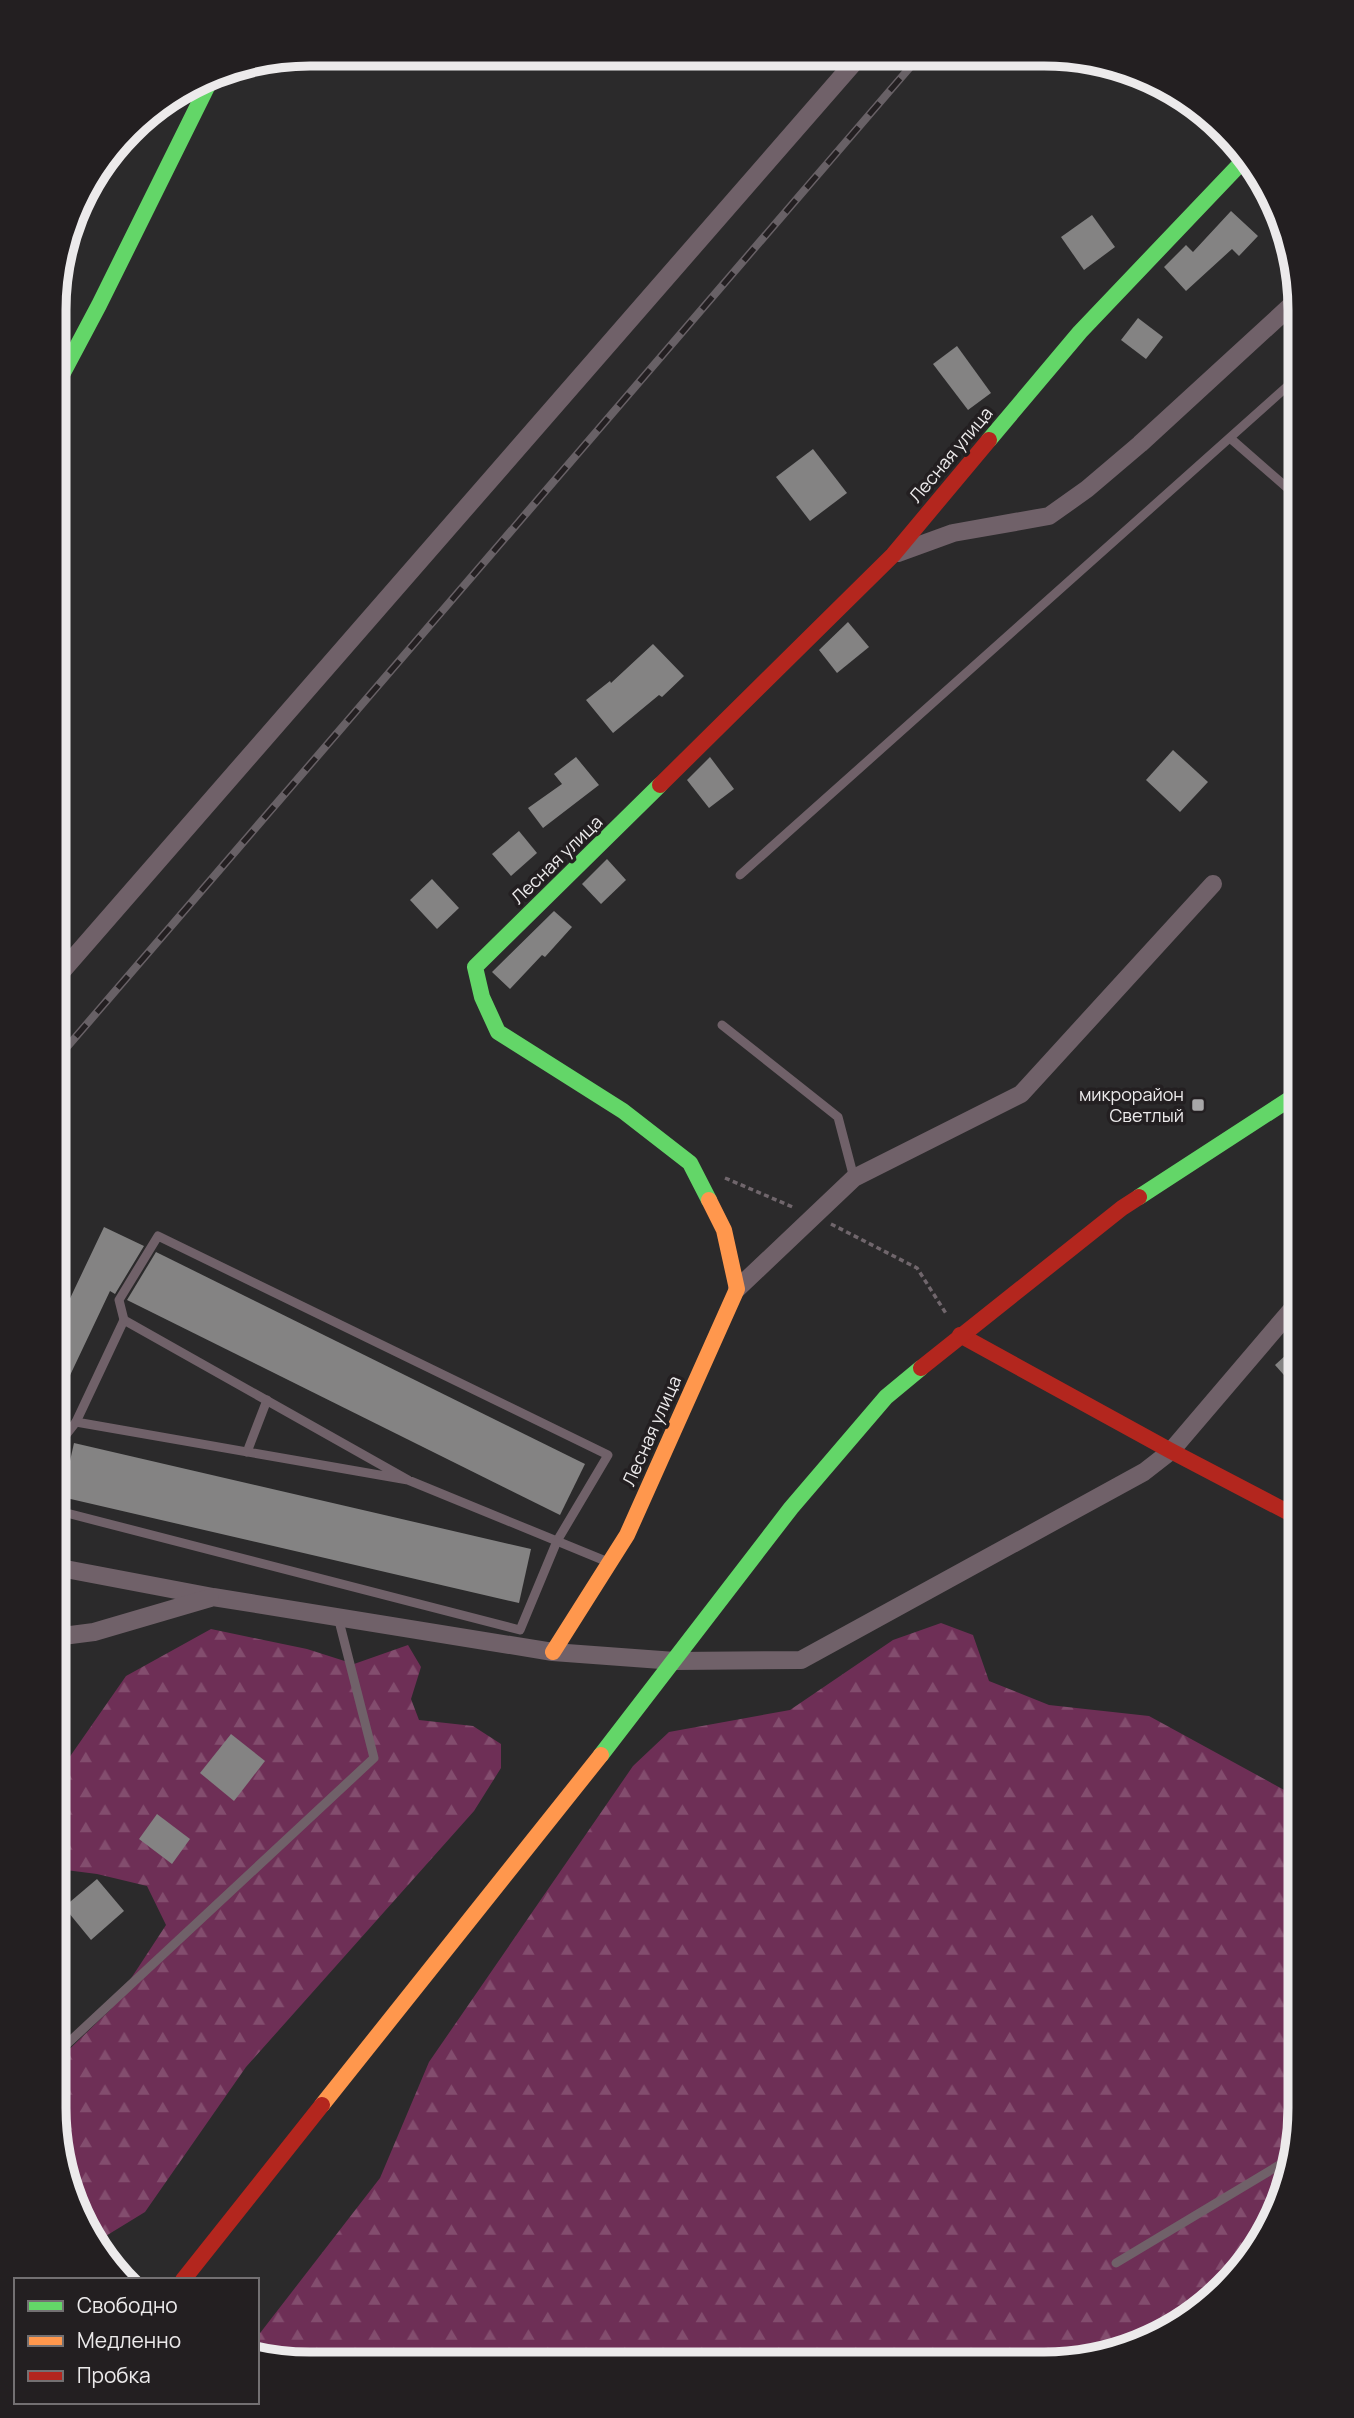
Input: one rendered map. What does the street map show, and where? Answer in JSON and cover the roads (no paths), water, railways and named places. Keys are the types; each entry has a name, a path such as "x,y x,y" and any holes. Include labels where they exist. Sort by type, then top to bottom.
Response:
{"street":[{"path":"66,967 851,66"},
{"path":"66,367 99,305 200,94"},
{"name":"Лесная улица","path":"553,1652 627,1535 737,1289 724,1230 691,1163 623,1111 498,1032 482,997 475,967 893,555 1080,332 1239,165"},
{"path":"893,555 953,533 1049,516 1087,489 1122,459 1288,308"},
{"path":"737,1289 854,1178 1021,1094 1213,884"},
{"path":"185,2278 675,1661 791,1508 886,1397 960,1335 1122,1208 1288,1101"},
{"path":"66,1569 213,1597 553,1652 675,1661 801,1660 1144,1472 1171,1451 1287,1315"},
{"path":"960,1335 1287,1512"},
{"path":"66,1636 94,1632 213,1597"}],"lane":[{"path":"740,875 1288,386"},
{"path":"1230,438 1288,488"},
{"path":"722,1025 838,1117 854,1178"},
{"path":"66,1435 76,1422 124,1321 119,1300 158,1236 608,1455 557,1541 520,1630 66,1513"},
{"path":"124,1321 408,1480 610,1563"},
{"path":"247,1452 267,1400"},
{"path":"76,1422 408,1480"},
{"path":"66,2045 374,1758 338,1617"},
{"path":"1116,2263 1280,2164"}],"railway":[{"path":"66,1048 911,66"}],"place":[{"name":"микрорайон Светлый","path":"1198,1105"}]}
